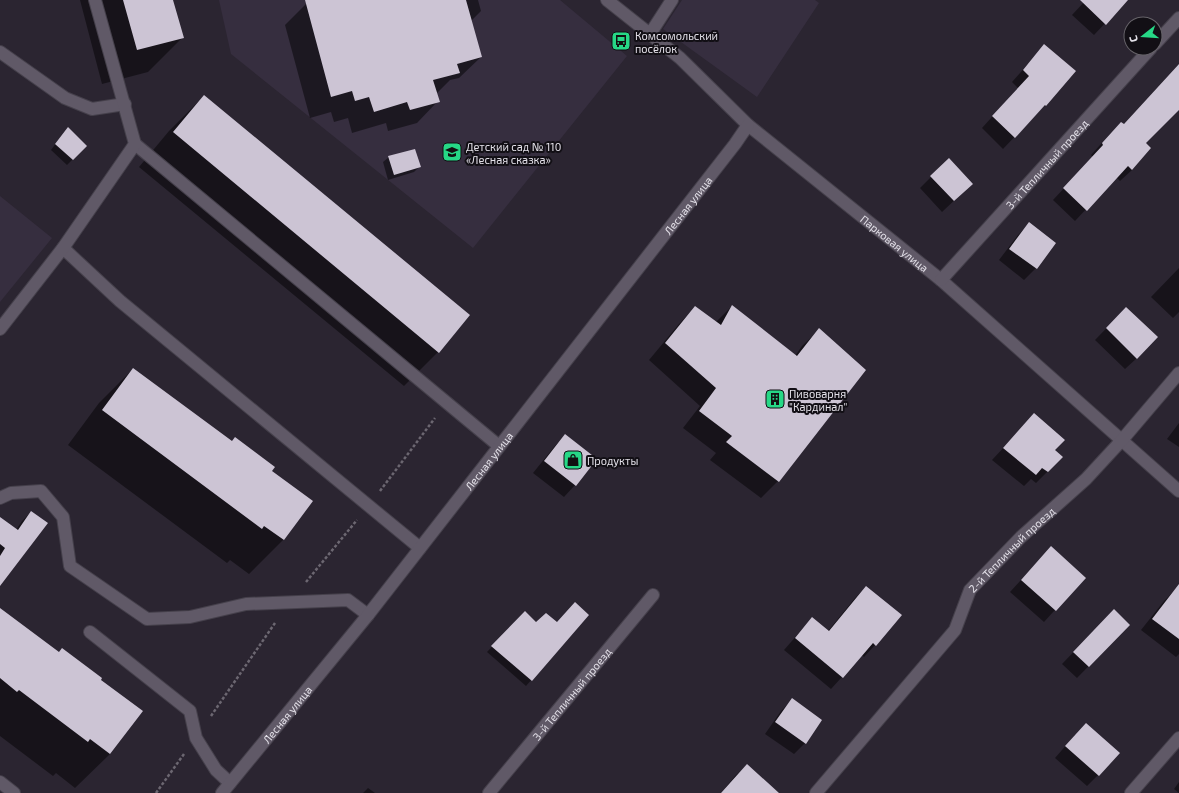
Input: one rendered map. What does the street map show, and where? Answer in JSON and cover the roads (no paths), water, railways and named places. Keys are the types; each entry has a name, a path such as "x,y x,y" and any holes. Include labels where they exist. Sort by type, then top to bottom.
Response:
{"street":[{"path":"95,0 135,144 500,446"},
{"name":"Парковая улица","path":"607,0 680,58 748,125 941,280 1179,491"},
{"path":"650,34 672,0"},
{"path":"1163,35 1179,18"},
{"path":"0,52 65,98 92,108 125,104"},
{"name":"3-й Тепличный проезд","path":"941,280 1145,56"},
{"name":"Лесная улица","path":"226,788 420,548 735,144 748,125"},
{"path":"0,329 63,248 135,144"},
{"path":"63,248 120,301 420,548"},
{"name":"2-й Тепличный проезд","path":"816,793 955,630 970,590 1021,537 1086,479 1122,440 1179,373"},
{"path":"0,498 11,493 41,491 63,517 70,566 147,619 190,617 246,604 348,600 368,614"},
{"name":"3-й Тепличный проезд","path":"489,793 653,595"},
{"path":"90,632 190,711 196,738 226,788"},
{"path":"1131,793 1179,738"},
{"path":"0,782 14,793"}],"place":[{"name":"Комсомольский посёлок","path":"621,41"},
{"name":"Детский сад № 110 «Лесная сказка»","path":"452,152"},
{"name":"Пивоварня \"Кардинал\"","path":"775,399"},
{"name":"Продукты","path":"573,460"}]}
